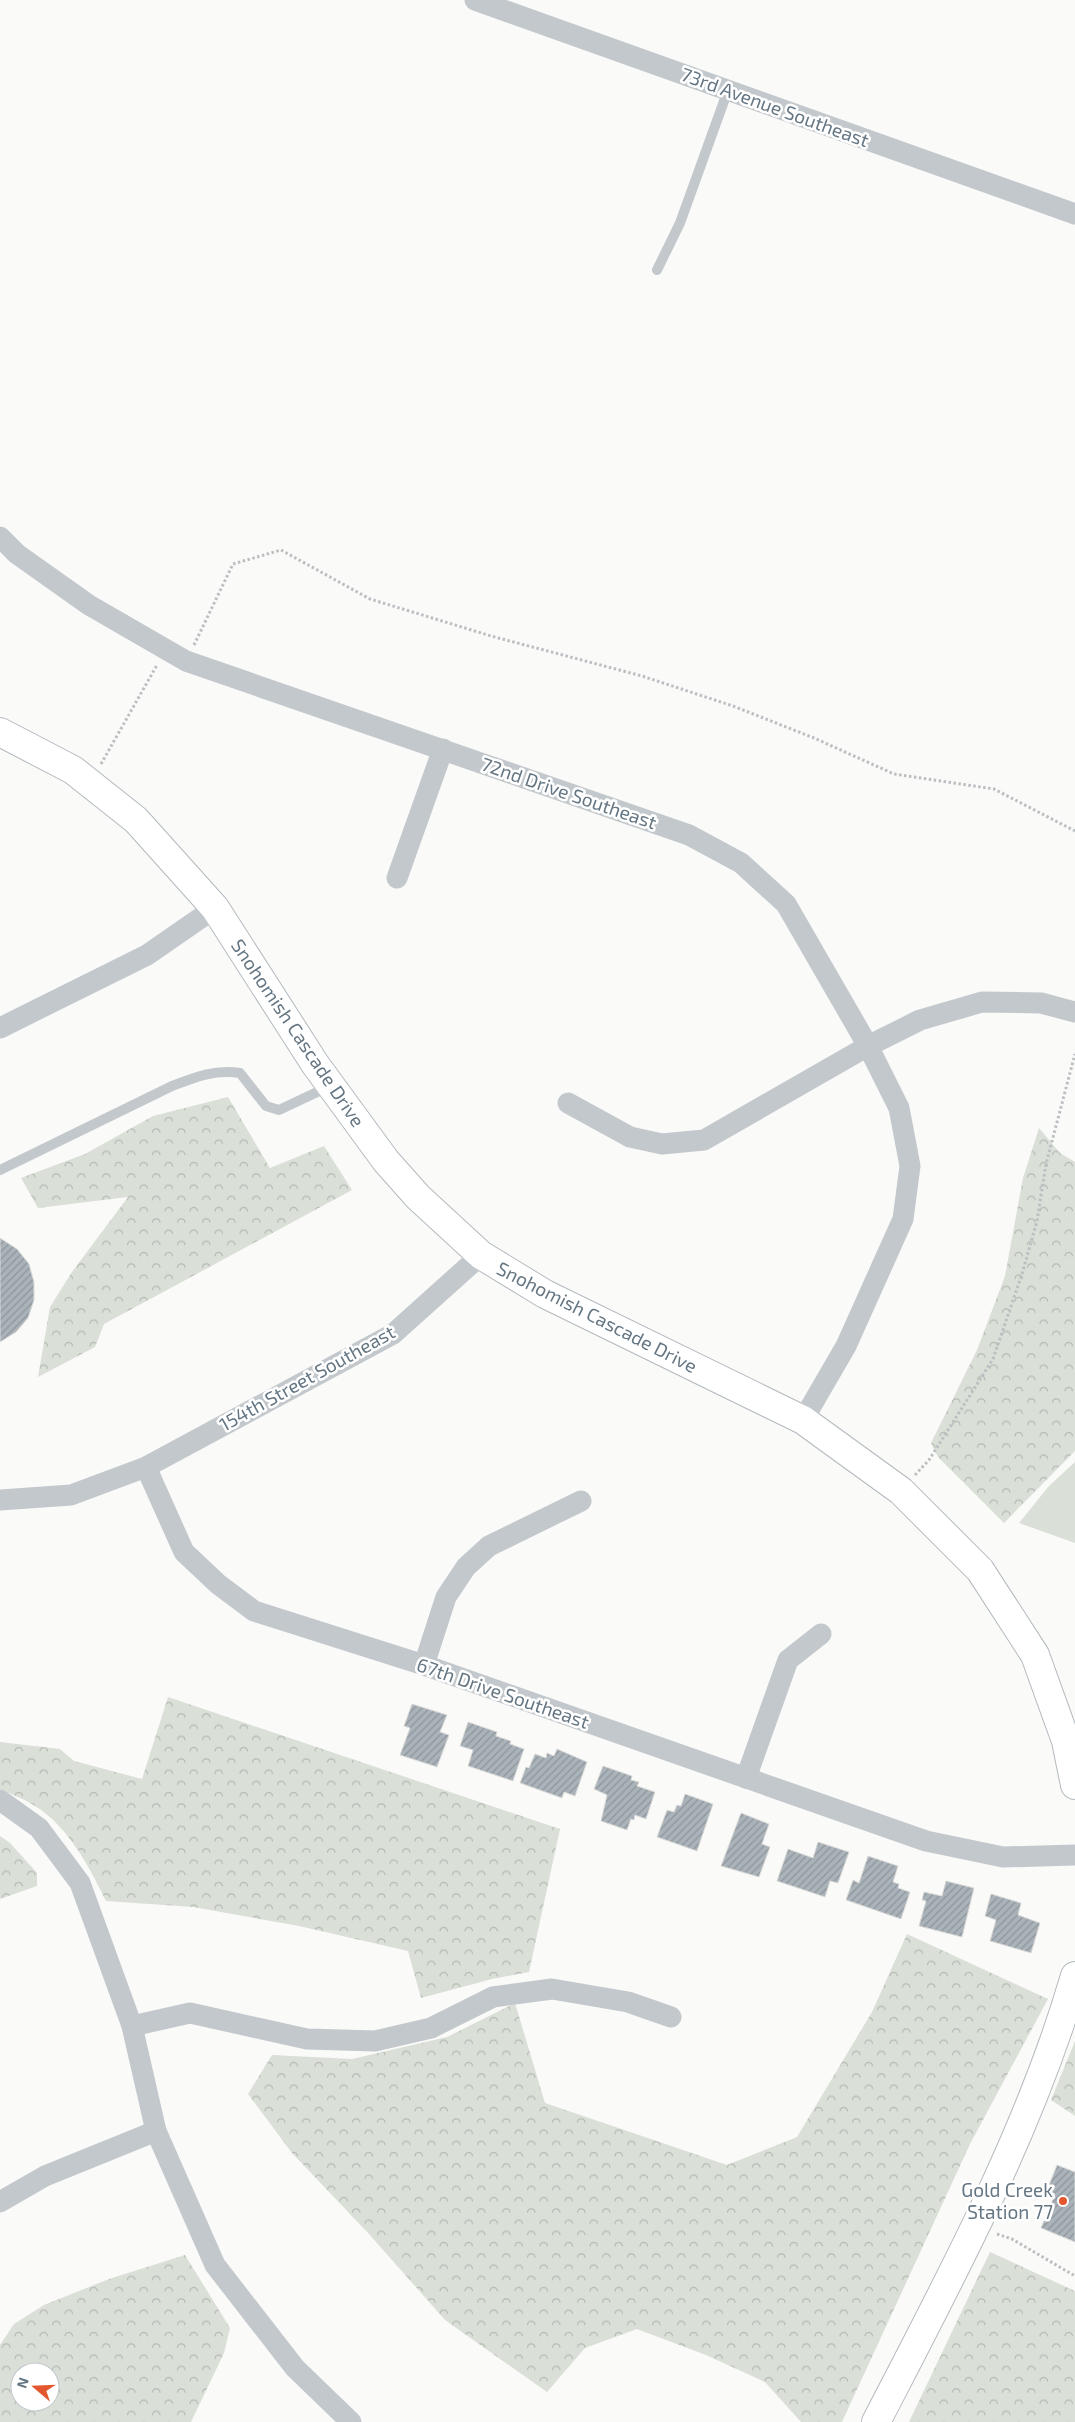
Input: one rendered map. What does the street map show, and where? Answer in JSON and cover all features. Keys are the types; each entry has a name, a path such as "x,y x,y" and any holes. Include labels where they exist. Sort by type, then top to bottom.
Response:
{"street":[{"name":"73rd Avenue Southeast","path":"475,0 1075,214"},
{"name":"72nd Drive Southeast","path":"0,537 17,554 89,606 186,661 689,834 741,862 786,904 868,1046 899,1108 910,1166 903,1219 846,1346 803,1420"},
{"name":"Snohomish Cascade Drive","path":"0,732 74,770 136,820 215,908 331,1086 392,1168 418,1196 480,1255 545,1294 803,1420 901,1491 980,1570 1035,1655 1066,1741 1075,1785"},
{"path":"397,878 443,750"},
{"path":"0,1028 147,955 215,908"},
{"path":"568,1103 630,1136 662,1144 704,1140 868,1046 920,1020 982,1002 1041,1003 1075,1012"},
{"name":"154th Street Southeast","path":"146,1467 393,1334 480,1255"},
{"path":"0,1500 71,1495 146,1467"},
{"name":"67th Drive Southeast","path":"146,1467 184,1552 218,1584 254,1611 424,1665 926,1841 1003,1857 1075,1855"},
{"path":"424,1665 446,1597 466,1567 489,1546 580,1501"},
{"path":"746,1778 788,1660 821,1634"},
{"path":"0,1800 39,1828 80,1883 132,2026 156,2131 215,2265 295,2368 351,2422"},
{"path":"876,2422 994,2186 1062,2022 1075,1976"},
{"path":"132,2026 190,2013 307,2039 374,2041 431,2028 493,1997 552,1989 628,2002 671,2017"},
{"path":"0,2202 45,2176 156,2131"}],"lane":[{"path":"657,270 680,223 728,90"},
{"path":"0,1170 172,1086 202,1074 226,1071 240,1073 266,1106 279,1110 331,1086"}],"path":[{"path":"186,661 233,564 280,550 370,599 492,636 642,676 733,706 814,738 894,774 994,789 1075,831"},
{"path":"90,783 166,649"},
{"path":"901,1491 929,1460 993,1359 1022,1274 1037,1221 1046,1164 1075,1054"},
{"path":"975,2226 1012,2239 1075,2276"}],"green space":[{"path":"228,1097 270,1168 324,1146 352,1190 104,1324 95,1347 38,1377 50,1307 72,1272 128,1197 38,1208 21,1178 85,1154 153,1116"},
{"path":"1039,1128 1060,1153 1075,1162 1075,1451 1004,1523 938,1457 931,1443 977,1350 1005,1276 1023,1178"},
{"path":"1075,1462 1075,1543 1019,1523 1049,1486"},
{"path":"168,1697 560,1829 529,1972 492,1979 421,1998 408,1951 299,1926 193,1907 106,1901 77,1849 58,1825 35,1806 0,1789 0,1742 60,1749 74,1761 142,1779"},
{"path":"0,1836 10,1843 37,1873 37,1886 0,1899"},
{"path":"907,1934 1048,1999 970,2144 842,2422 801,2422 765,2382 706,2355 637,2329 585,2348 547,2392 445,2320 369,2234 292,2153 248,2094 272,2055 352,2059 447,2037 515,2003 545,2103 727,2165 797,2137 872,2012"},
{"path":"1075,2041 1075,2116 1051,2100"},
{"path":"990,2252 1075,2291 1075,2422 909,2422"},
{"path":"185,2255 230,2328 224,2353 191,2422 0,2422 0,2345 14,2324 44,2305 109,2279"}],"building":[{"path":"0,1238 17,1249 29,1264 34,1282 34,1300 28,1318 16,1332 0,1342"},
{"path":"412,1704 447,1715 440,1732 449,1735 437,1767 400,1755 410,1728 404,1726"},
{"path":"468,1722 497,1732 496,1736 511,1741 510,1744 524,1749 513,1781 468,1766 473,1750 460,1746"},
{"path":"557,1749 587,1762 575,1796 564,1792 562,1798 520,1783 526,1767 529,1768 535,1754 546,1758 547,1753 554,1756"},
{"path":"603,1766 632,1776 631,1780 639,1782 637,1786 655,1792 646,1819 635,1815 634,1820 631,1819 627,1830 601,1821 607,1795 594,1789"},
{"path":"685,1794 713,1804 697,1851 657,1837 667,1810 674,1812 677,1805 681,1806"},
{"path":"741,1813 769,1824 762,1844 770,1847 759,1877 721,1866"},
{"path":"818,1842 849,1852 838,1883 830,1881 825,1897 777,1881 788,1849 813,1858"},
{"path":"868,1856 898,1866 893,1882 899,1884 898,1888 910,1892 901,1919 846,1900 853,1880 859,1883"},
{"path":"946,1881 974,1888 962,1937 919,1926 926,1901 922,1900 924,1892 942,1896"},
{"path":"991,1894 1021,1903 1018,1915 1040,1923 1031,1953 990,1941 996,1920 985,1916"},
{"name":"Gold Creek Station 77","path":"1057,2165 1075,2172 1075,2242 1041,2228 1055,2194 1047,2190"}],"place":[{"name":"Gold Creek Station 77","path":"1063,2201"}]}
